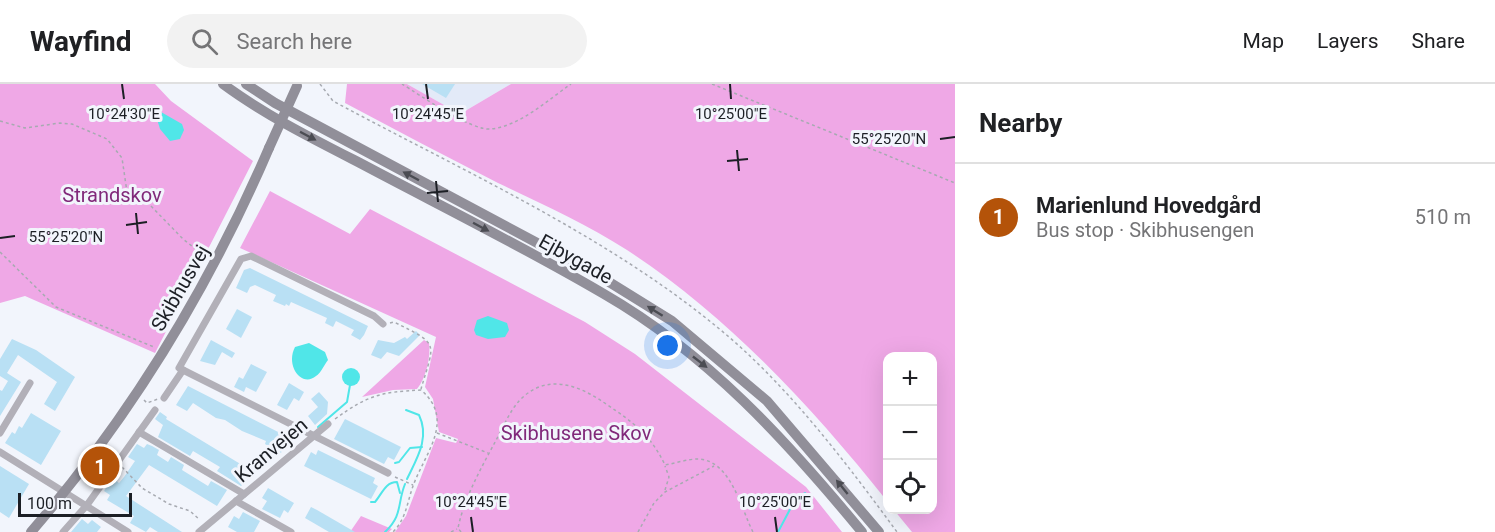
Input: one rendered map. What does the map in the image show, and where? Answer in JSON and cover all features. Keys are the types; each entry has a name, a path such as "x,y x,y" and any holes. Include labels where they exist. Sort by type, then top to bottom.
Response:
{"main road":[{"name":"Ejbygade","path":"223,84 248,103 606,295 665,335 720,378 771,426 862,532"},
{"name":"Ejbygade","path":"246,84 274,103 602,277 672,321 767,401 819,458 879,532"},
{"name":"Skibhusvej","path":"31,532 66,492 164,352 215,264 297,85"}],"street":[{"path":"383,324 374,316 251,256 246,256 241,259 179,368 388,473"},
{"path":"164,398 183,370"},
{"path":"0,433 30,383"},
{"path":"63,532 87,505 155,410"},
{"name":"Kranvejen","path":"199,532 328,424"},
{"path":"139,432 244,494"},
{"path":"0,452 128,532"},
{"name":"Kranvejen","path":"236,501 291,532"}],"path":[{"path":"402,84 458,119 490,130 514,122 571,84"},
{"path":"712,84 955,183"},
{"path":"0,121 25,128 60,123 72,124 107,139 122,159 127,192 148,203 183,239 215,264"},
{"path":"0,252 56,307 164,352"},
{"path":"383,324 394,322 427,338 431,343 432,350 421,390"},
{"path":"452,532 458,528 461,513 489,453 518,402 528,392 544,386 565,384 585,389 635,423 655,444 665,465 669,477 665,492"},
{"path":"328,424 359,401 374,395 421,390 431,399 435,409 437,433 414,486 406,514 393,532"},
{"path":"135,395 147,403 153,399 163,400 164,398"},
{"path":"437,433 489,453"},
{"path":"665,465 696,459 715,465 732,486 753,532"},
{"path":"117,463 133,476 142,488 169,504 190,511 207,526"},
{"path":"638,532 654,503 665,492 715,465"},
{"path":"388,473 414,486"},
{"path":"458,528 461,532"}],"shaded area":[{"path":"407,84 511,84 460,114"}],"green space":[{"name":"Strandskov","path":"0,84 155,84 171,101 253,161 155,353 25,296 0,303"},
{"path":"347,84 407,84 460,114 511,84 955,84 955,532 912,532 897,514 937,514 937,352 883,352 883,496 829,431 767,365 700,304 664,276 596,232 345,103"},
{"name":"Skibhusene Skov","path":"270,191 350,234 370,209 585,322 635,354 806,487 842,532 395,532 406,516 436,438 456,443 458,439 439,432 433,399 425,387 436,337 240,248"},
{"path":"424,340 429,343 428,361 423,379 417,389 393,390 362,397"},
{"path":"361,516 392,529 389,532 350,532"}],"water":[{"path":"161,112 182,124 184,130 180,139 170,141 160,129 157,119"},
{"path":"488,316 507,323 509,330 505,337 488,339 476,335 474,330 477,320"},
{"path":"309,343 325,352 328,360 318,375 305,379 296,373 292,354 295,347"},
{"path":"351,368 359,373 360,377 355,385 351,386 343,381 342,377 347,369"}],"building":[{"path":"422,84 455,84 446,98"},
{"path":"250,268 368,326 364,335 360,340 351,335 354,330 336,321 333,327 325,323 327,318 291,302 289,306 286,304 285,306 273,301 276,295 255,285 250,287 247,293 236,288 244,270"},
{"path":"237,309 252,317 241,338 226,329"},
{"path":"416,331 420,335 399,356 387,352 381,359 371,355 378,340 394,343 405,337 407,339"},
{"path":"12,339 36,350 75,377 55,411 44,404 57,382 18,355 7,373 21,382 0,416 0,390 2,391 8,381 0,376 0,359"},
{"path":"211,340 235,353 232,358 222,352 215,365 200,361"},
{"path":"251,364 267,372 256,392 246,387 244,392 234,387 239,377 243,379"},
{"path":"289,383 304,392 299,401 294,398 287,410 277,405"},
{"path":"188,386 288,437 281,453 265,444 266,441 242,431 225,420 216,418 193,403 187,411 176,405"},
{"path":"319,392 328,402 327,414 315,425 308,416 318,407 311,399"},
{"path":"160,412 167,417 166,419 252,471 246,482 241,486 217,471 220,467 193,451 190,456 158,437 163,425 155,419"},
{"path":"31,413 61,431 41,465 5,443 12,432 15,434 19,426 22,428"},
{"path":"345,419 401,447 394,460 388,457 384,464 334,439"},
{"path":"137,444 144,448 147,444 159,450 157,455 168,462 171,457 184,465 182,470 208,486 211,481 227,490 217,506 149,465 126,496 182,532 158,532 150,527 146,532 130,523 134,516 107,500 110,495 104,491 113,478 119,483 124,477 135,461 128,457"},
{"path":"318,450 375,478 373,483 378,486 371,499 304,466 311,452 316,455"},
{"path":"0,466 29,484 9,518 0,512"},
{"path":"268,488 294,503 288,513 284,510 280,518 262,509 267,501 262,498"},
{"path":"311,507 355,532 329,532 305,518"},
{"path":"243,512 260,521 254,532 237,532 228,527 234,516 239,519"},
{"path":"82,519 88,524 92,520 101,527 97,532 71,532"}],"waterway":[{"path":"318,427 347,402 350,385"},
{"path":"406,410 419,415 423,432 421,448 407,479"},
{"path":"395,463 399,462 410,448 422,447"},
{"path":"371,502 375,502 389,484 397,482 400,493"},
{"path":"385,532 395,520 405,484"},
{"path":"778,532 796,498 805,493"}],"place":[{"name":"Marienlund Hovedgård","path":"100,466"}]}
